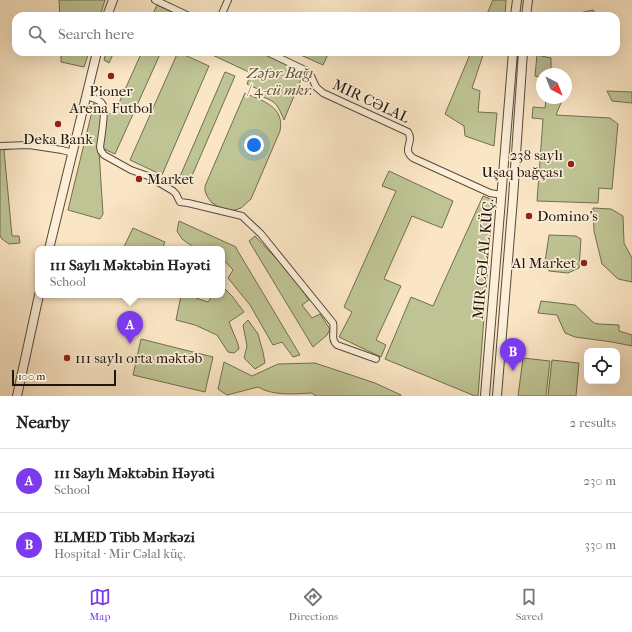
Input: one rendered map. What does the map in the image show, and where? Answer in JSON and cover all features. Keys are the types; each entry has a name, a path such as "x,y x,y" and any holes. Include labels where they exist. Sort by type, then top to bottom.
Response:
{"street":[{"path":"108,12 113,0"},
{"path":"154,0 180,12"},
{"path":"223,12 228,0"},
{"path":"516,12 517,0"},
{"path":"526,12 528,0"},
{"path":"51,246 96,56"},
{"name":"MIR CƏLAL","path":"275,56 305,70 311,76 319,90 408,132 411,139 407,149 408,153 413,158 490,193 502,195"},
{"name":"MIR CƏLAL KÜÇ.","path":"485,396 513,56"},
{"name":"MIR CƏLAL KÜÇ.","path":"497,396 523,56"},
{"path":"86,96 96,99 104,106 100,147 104,155 131,170 148,176 173,191 180,202 242,216 261,234 333,323 334,342 337,345 376,359"},
{"path":"0,146 29,145 73,153"},
{"path":"17,396 38,298"}],"green space":[{"path":"59,0 105,0 101,12 60,12"},
{"path":"493,0 506,0 505,12 488,12"},
{"path":"157,5 172,12 154,12"},
{"path":"593,10 594,12 584,12"},
{"path":"61,56 88,56 84,67 61,62"},
{"path":"105,56 112,56 109,63 104,60"},
{"path":"140,56 159,56 115,154 102,148 99,151 103,214 100,219 68,210 94,103 101,112 114,114"},
{"path":"176,56 187,56 209,66 162,175 130,160"},
{"name":"Zəfər Bağı / 4-cü mkr.","path":"214,56 269,56 304,72 284,120 276,105 263,97 264,92 247,84 251,73"},
{"path":"303,56 327,56 323,65"},
{"path":"469,56 483,56 472,88 480,91 478,112 497,113 494,146 465,136 464,126 445,114"},
{"path":"537,56 551,58 551,68 536,68 535,76"},
{"path":"225,72 235,76 188,185 178,181"},
{"path":"607,91 632,92 632,103 612,101"},
{"path":"245,93 265,102 276,110 281,123 280,131 251,199 241,208 229,211 211,202 205,191 205,186"},
{"path":"545,104 561,104 556,115 610,118 618,124 612,189 599,188 598,203 537,201 543,119 532,118 533,107 545,108"},
{"path":"0,148 16,148 4,150 12,236 19,236 20,243 9,244 0,236"},
{"path":"389,171 453,201 442,228 412,216 384,279 401,286 376,340 386,345 381,357 339,337 352,312 344,307 396,191 382,186"},
{"path":"483,196 493,200 478,396 475,396 385,359 411,297 433,306"},
{"path":"593,208 611,209 623,216 624,243 632,258 632,282 618,279 602,264 594,231"},
{"path":"179,221 236,247 300,355 293,357 282,342 273,345 250,305 228,278 233,270 225,261 225,246 192,246 182,239 177,231"},
{"path":"133,228 165,242 163,246 124,246"},
{"path":"549,235 576,236 581,239 579,268 568,273 549,271 545,262"},
{"path":"255,236 290,273 309,300 302,305 312,318 320,314 330,329 327,335 313,347 249,241"},
{"path":"225,289 244,312 229,322 239,349 234,353 228,352 217,335 195,325 176,320 181,298 196,298 208,302 211,298 225,298"},
{"path":"541,301 575,305 594,323 619,325 619,331 632,335 632,346 575,337 565,333 557,315 538,313"},
{"path":"248,320 258,334 265,363 255,369 244,358 247,346 243,325"},
{"path":"141,339 213,357 205,392 133,375"},
{"path":"523,358 550,361 546,396 518,396"},
{"path":"552,360 579,363 576,396 548,396"},
{"path":"224,362 252,376 278,364 315,363 375,383 401,396 315,396 312,393 291,394 270,392 258,387 227,395 218,389"}],"place":[{"name":"Pioner Arena Futbol","path":"111,76"},
{"name":"Deka Bank","path":"58,124"},
{"name":"238 saylı Uşaq bağçası","path":"571,164"},
{"name":"Market","path":"139,179"},
{"name":"Domino's","path":"529,216"},
{"name":"Al Market","path":"584,263"},
{"name":"111 Saylı Məktəbin Həyəti","path":"130,344"},
{"name":"111 saylı orta məktəb","path":"67,358"},
{"name":"ELMED Tibb Mərkəzi","path":"513,371"}]}
